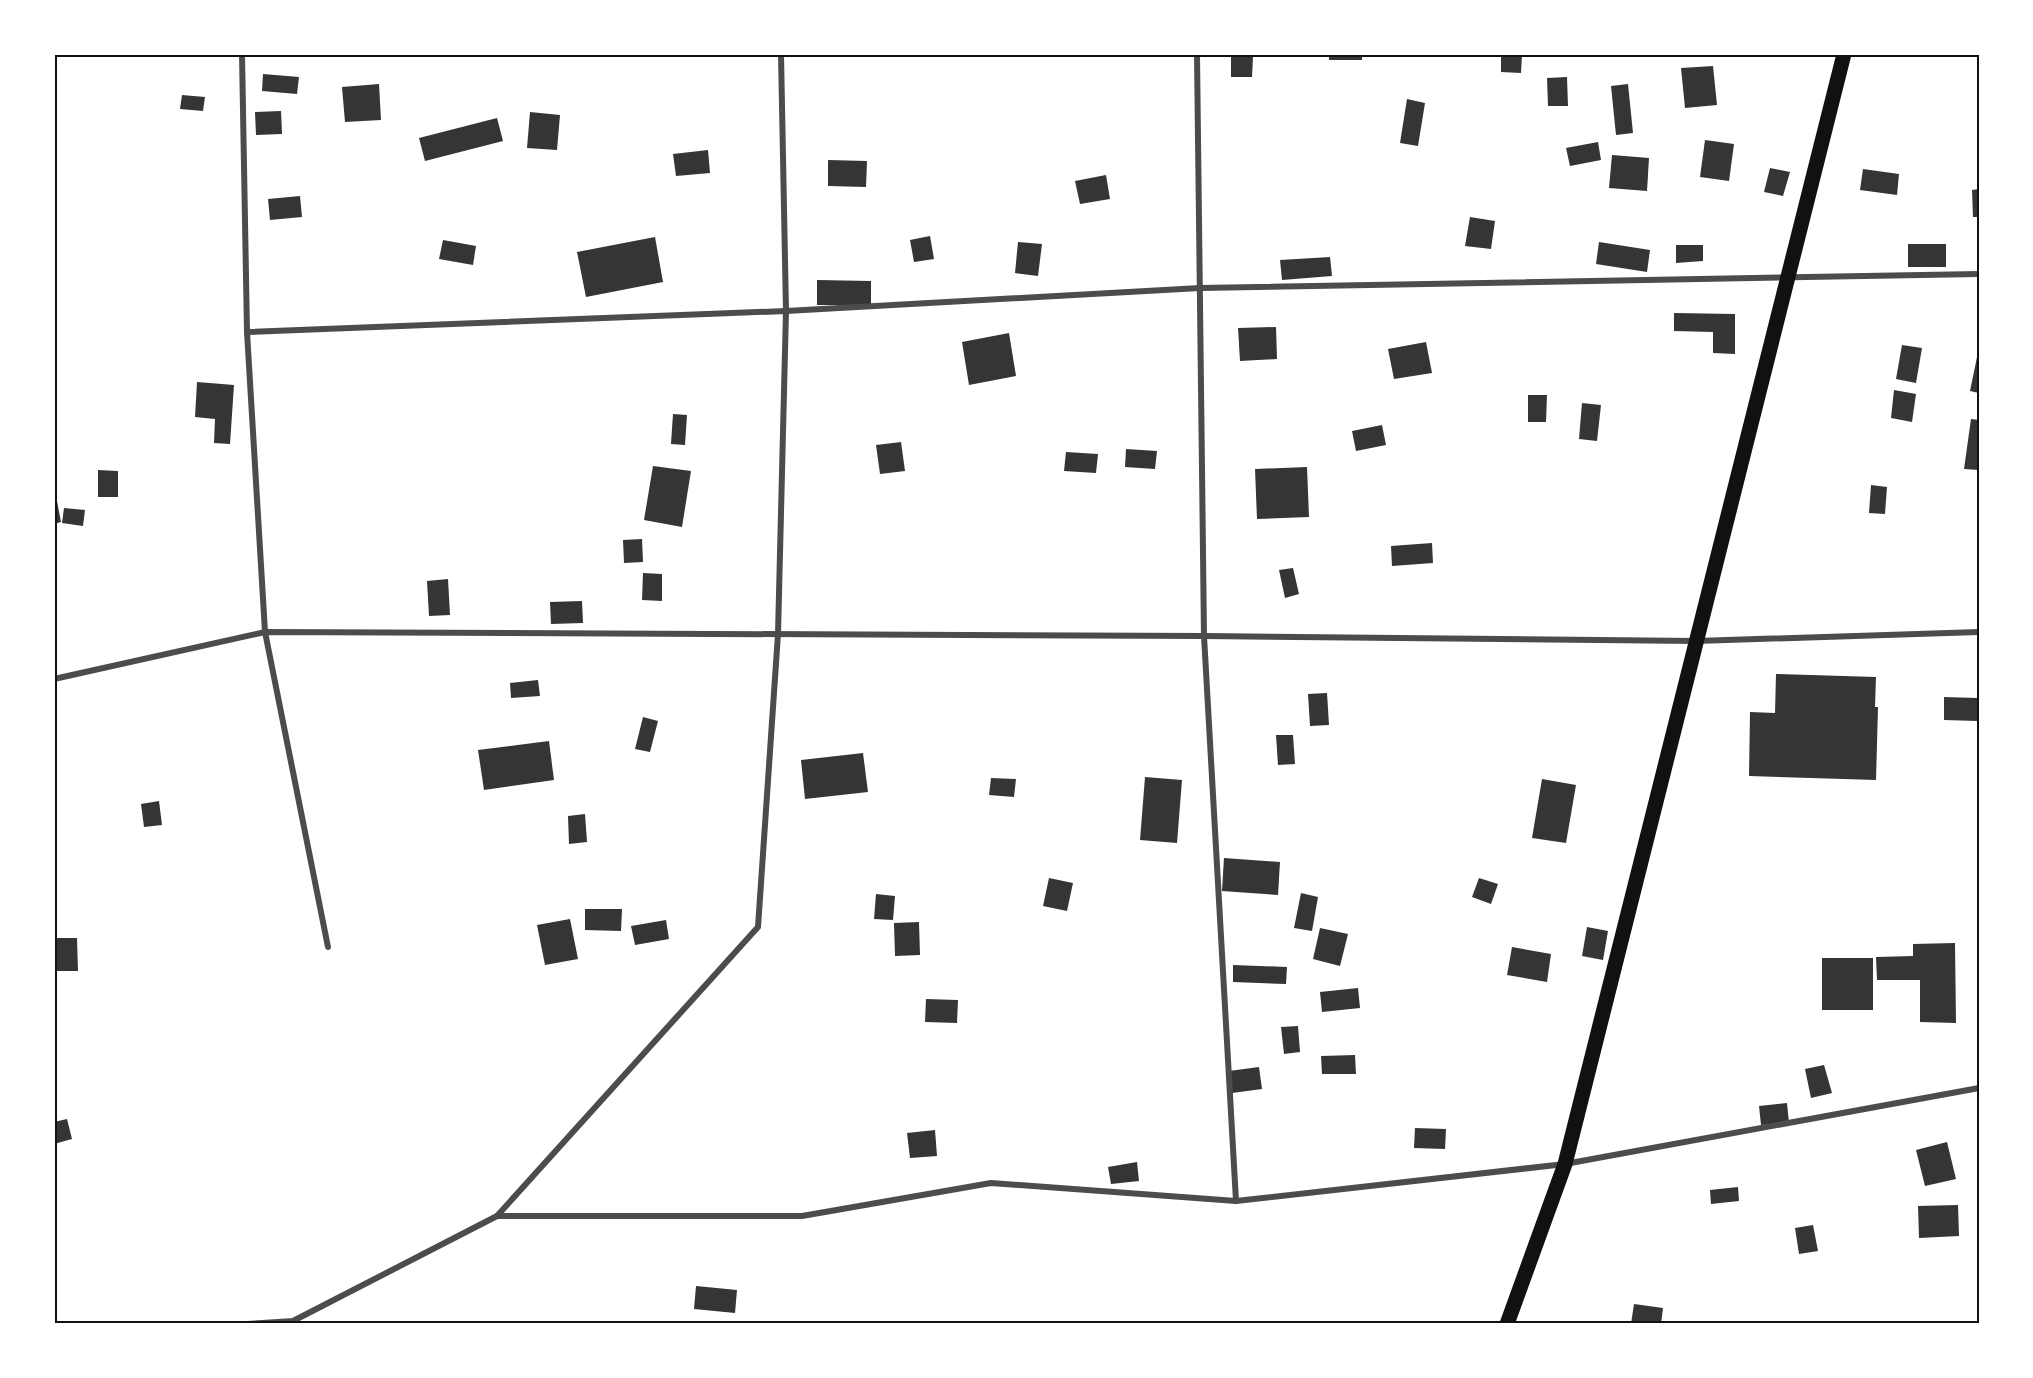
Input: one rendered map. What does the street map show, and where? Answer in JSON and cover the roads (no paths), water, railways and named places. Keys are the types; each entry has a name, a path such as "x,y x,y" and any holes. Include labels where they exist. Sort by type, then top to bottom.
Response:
{"main road":[{"path":"1507,1324 1565,1164 1844,54"}],"street":[{"path":"242,54 247,332 265,632 328,947"},
{"path":"247,1324 293,1321 497,1216 758,927 778,634 786,311 781,54"},
{"path":"1197,54 1204,636 1236,1201"},
{"path":"247,332 786,311 1200,288 1979,274"},
{"path":"54,679 265,632 1204,636 1696,641 1979,632"},
{"path":"497,1216 802,1216 991,1183 1236,1201 1565,1164 1979,1089"}]}
